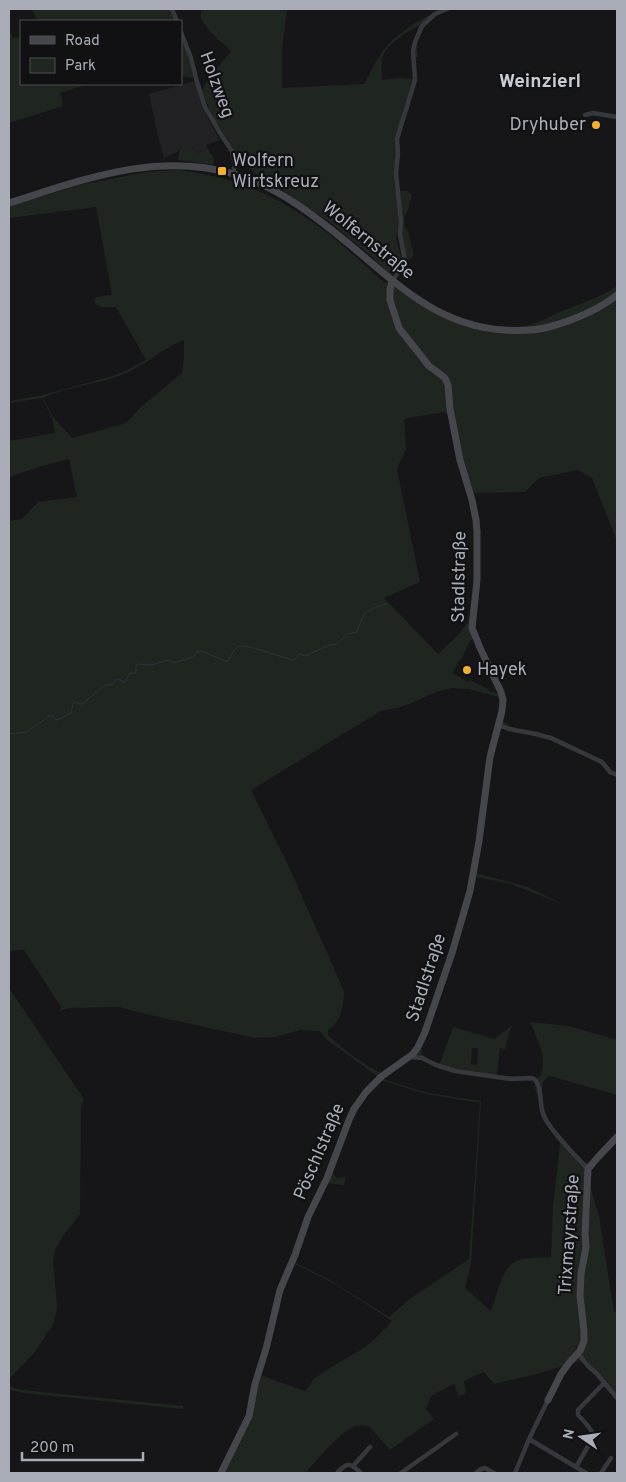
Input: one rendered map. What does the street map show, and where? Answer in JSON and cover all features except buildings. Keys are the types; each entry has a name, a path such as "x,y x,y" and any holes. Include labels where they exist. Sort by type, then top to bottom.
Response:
{"street":[{"path":"392,281 404,265 400,234 402,222 396,173 397,139 415,80 413,51 422,26 435,14 447,9"},
{"name":"Holzweg","path":"182,34 192,58 205,107 232,151 235,164 233,174"},
{"path":"585,115 593,113 617,117"},
{"name":"Wolfernstraße","path":"9,203 126,169 164,165 189,166 233,174 270,189 313,215 420,302 447,316 474,326 491,329 531,330 560,324 588,314 617,295"},
{"name":"Stadlstraße","path":"392,281 390,300 399,328 429,366 445,378 448,385 450,409 458,452 475,512 477,532 472,628 502,696 502,708 493,740 470,890 452,953 425,1032 418,1047 410,1057"},
{"path":"499,724 509,729 551,738 602,762 610,772 617,775"},
{"path":"418,1047 422,1058"},
{"path":"410,1057 422,1058 455,1071 510,1079 535,1079 539,1086 542,1109 548,1123 588,1170"},
{"name":"Pöschlstraße","path":"220,1473 249,1416 255,1384 266,1349 280,1290 308,1217 327,1178 349,1120 360,1100 373,1084 396,1065 410,1057"},
{"name":"Trixmayrstraße","path":"578,1353 583,1345 584,1331 580,1296 581,1274 586,1249 585,1229 588,1170 617,1137"},
{"path":"515,1473 529,1439 564,1369 578,1353 617,1398"},
{"path":"576,1467 594,1436 578,1415 578,1410 604,1382"},
{"path":"401,1473 456,1434"},
{"path":"529,1439 586,1473"},
{"path":"353,1466 370,1447"},
{"path":"601,1473 611,1458"},
{"path":"337,1473 349,1464 362,1473"},
{"path":"476,1473 484,1468 494,1473"}],"shaded area":[{"path":"195,81 206,115 220,140 206,145 208,149 198,153 190,146 164,158 149,94"}],"green space":[{"path":"32,9 170,9 175,20 37,20"},
{"path":"201,9 287,9 282,50 282,88 364,84 387,46 406,29 436,12 437,9 437,14 427,23 419,38 418,57 411,58 411,51 420,25 394,42 382,59 382,80 414,79 397,137 400,222 396,238 401,264 395,274 391,275 388,273 370,255 327,220 286,193 275,183 255,174 244,161 250,152 237,154 214,120 202,92 206,82 231,51 211,33 201,19"},
{"path":"9,30 13,38 20,38 20,85 84,85 60,93 63,106 9,123"},
{"path":"182,40 192,66 194,78 182,76"},
{"path":"190,146 198,153 208,149 213,157 214,165 178,160 180,150"},
{"path":"176,170 196,173 234,182 270,196 321,228 385,283 398,280 425,301 474,322 508,327 529,325 596,298 617,286 617,541 592,478 578,470 539,478 525,492 473,493 479,532 478,588 474,617 478,640 474,638 470,641 453,673 468,682 470,680 488,689 488,691 503,694 505,703 503,720 509,726 554,737 607,764 601,764 543,737 503,729 498,731 490,763 476,873 528,887 562,904 511,884 475,877 458,940 421,1048 425,1056 439,1064 453,1027 494,1039 513,1025 505,1049 500,1048 497,1075 539,1078 542,1071 543,1057 530,1022 569,1026 617,1040 617,1095 550,1076 544,1080 542,1100 549,1120 555,1130 585,1162 591,1162 617,1134 617,1140 591,1169 590,1185 599,1216 614,1311 617,1313 617,1395 580,1361 494,1384 484,1372 464,1381 466,1393 459,1396 454,1384 431,1396 426,1409 434,1419 390,1450 369,1426 356,1426 336,1439 306,1473 218,1473 247,1415 256,1370 263,1351 275,1302 302,1228 326,1176 351,1110 359,1097 377,1076 330,1042 320,1031 300,1030 276,1037 255,1038 119,1007 69,1008 60,1011 61,1007 24,950 9,951 9,521 22,519 38,502 77,497 69,459 9,477 9,441 55,433 52,418 42,398 9,403 9,401 39,396 109,377 146,360 116,307 100,306 95,304 94,301 96,297 112,295 96,207 9,218 9,206 87,183 146,172","holes":["184,340 182,373 141,407 126,423 72,438 53,417 43,398 61,391 100,382 127,373 167,348","444,412 448,415 459,469 475,523 474,586 468,622 457,636 438,654 384,598 420,582 397,469 406,449 404,420","452,688 468,689 499,697 500,707 486,764 473,866 463,910 450,953 420,1038 408,1054 382,1073 354,1056 328,1035 328,1030 333,1026 341,1013 344,991 288,865 251,790 381,711 412,703 436,692","472,1048 478,1048 477,1065 471,1064","411,1059 419,1059 452,1072 509,1080 533,1081 534,1083 543,1120 560,1143 553,1207 551,1257 527,1258 513,1263 504,1274 491,1311 465,1288 471,1263 481,1101 428,1093 383,1079 397,1067","381,1080 426,1094 480,1103 469,1259 411,1298 389,1317 330,1280 294,1262 308,1223 328,1183 344,1185 346,1177 337,1178 332,1171 350,1122 363,1099","293,1263 335,1284 392,1321 365,1347 314,1379 305,1391 260,1375 283,1287"]},
{"path":"400,191 407,191 412,195 404,217 405,227 408,231 413,251 413,257 407,261 402,242"},
{"path":"9,988 84,1099 81,1107 80,1214 55,1250 53,1261 57,1305 56,1314 52,1326 35,1352 10,1378 9,1382"},
{"path":"9,1386 41,1392 183,1406 183,1409 24,1393 9,1390"}],"waterway":[{"path":"9,734 27,732 49,716 53,716 57,720 71,713 75,702 82,704 105,685 110,685 118,679 125,682 130,673 136,673 136,666 138,664 150,665 163,661 174,663 193,657 197,652 201,651 228,662 232,653 239,646 294,660 300,654 305,656 329,645 336,644 348,634 357,632 367,612 386,604"}],"place":[{"name":"Dryhuber","path":"596,125"},
{"name":"Wolfern Wirtskreuz","path":"222,171"},
{"name":"Hayek","path":"467,670"}],"district":[{"name":"Weinzierl","path":"540,82"}]}
